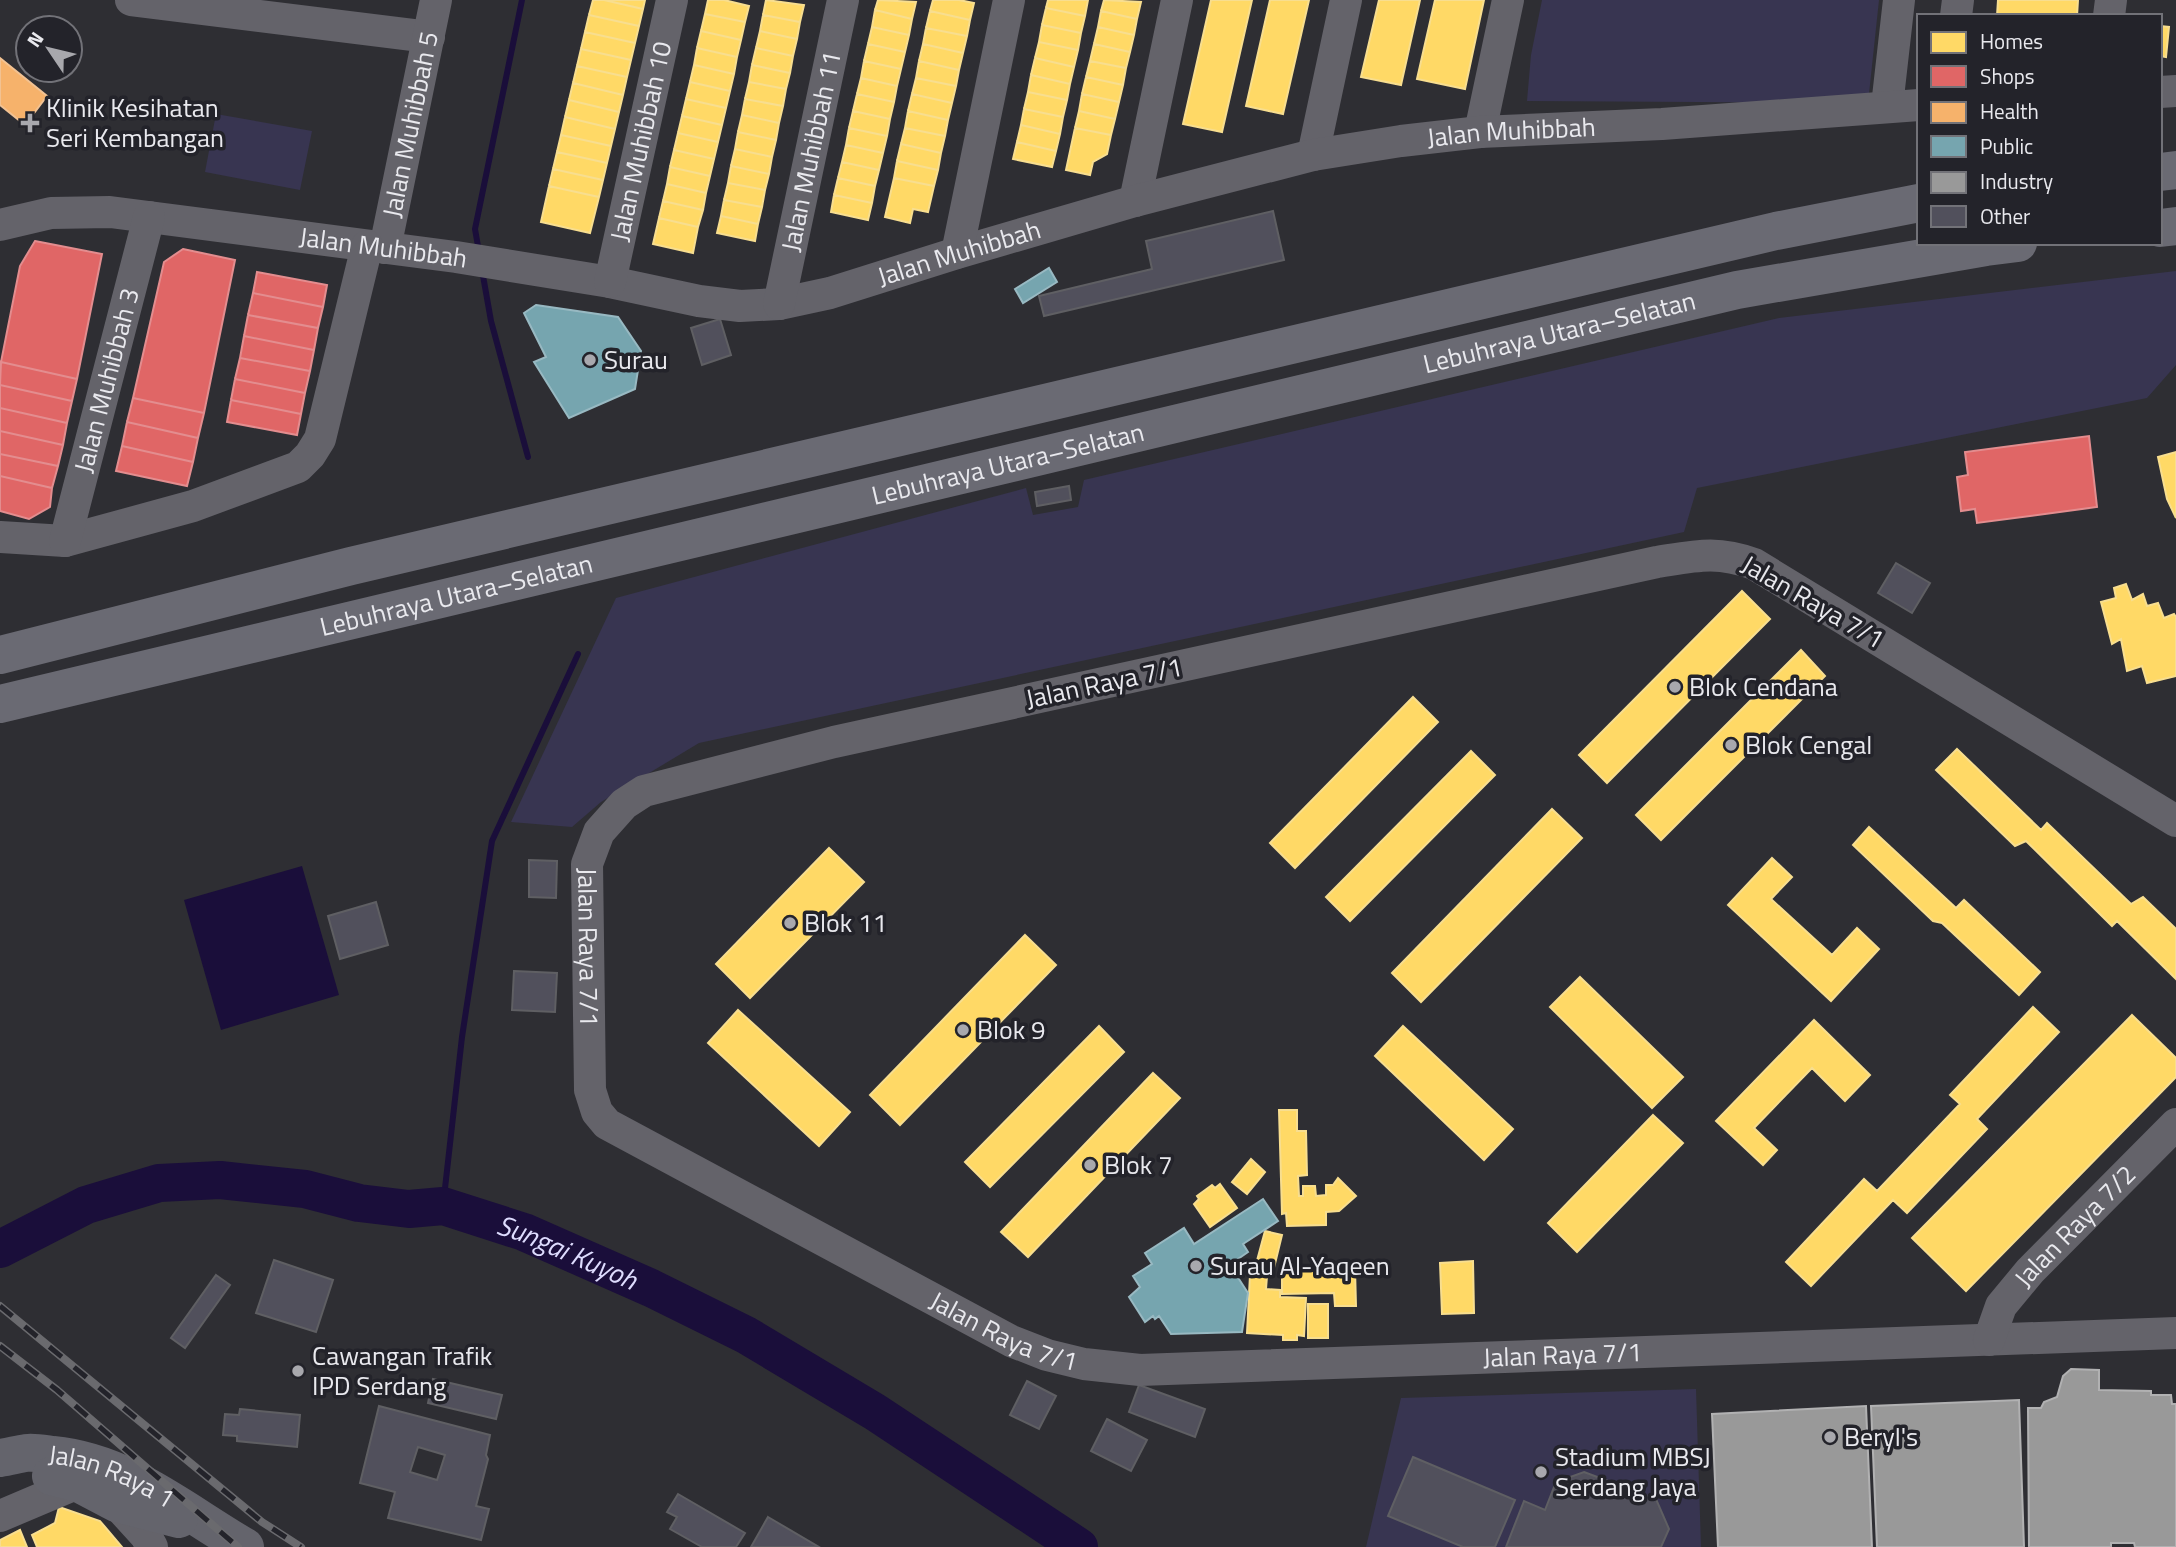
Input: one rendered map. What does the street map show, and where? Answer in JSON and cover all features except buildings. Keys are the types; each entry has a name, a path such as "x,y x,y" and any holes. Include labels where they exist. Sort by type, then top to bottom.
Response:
{"highway":[{"name":"Lebuhraya Utara–Selatan","path":"0,655 365,563 1776,231 1917,203"},
{"name":"Lebuhraya Utara–Selatan","path":"0,704 1737,289 2002,245"}],"main road":[{"name":"Jalan Raya 1","path":"0,1458 27,1453 84,1460 154,1488 229,1538"},
{"name":"Jalan Raya 1","path":"0,1476 33,1474 61,1477 116,1503 229,1538"}],"street":[{"path":"131,0 429,37"},
{"name":"Jalan Muhibbah 5","path":"65,541 193,506 298,467 310,455 320,439 376,247 436,0"},
{"name":"Jalan Muhibbah 10","path":"610,282 672,0"},
{"name":"Jalan Muhibbah 11","path":"779,304 843,0"},
{"path":"957,253 1009,0"},
{"path":"1135,201 1177,0"},
{"path":"1313,155 1346,0"},
{"path":"1480,132 1508,0"},
{"path":"1887,106 1899,0"},
{"name":"Jalan Muhibbah","path":"0,227 51,213 110,212 456,257 610,282 699,301 740,306 779,304 830,293 1135,201 1313,155 1480,132 1662,124 1917,105"},
{"name":"Jalan Muhibbah 3","path":"65,541 149,218"},
{"path":"0,537 65,541"},
{"name":"Jalan Raya 7/1","path":"2176,821 1754,564 1732,556 1703,554 834,742 644,791 624,804 599,832 587,864 590,1090 597,1112 607,1124 1011,1340 1047,1354 1084,1364 1140,1370 2176,1333"},
{"name":"Jalan Raya 7/2","path":"1989,1340 2001,1306 2030,1271 2176,1124"},
{"path":"0,1516 78,1483"},
{"path":"116,1503 146,1536 152,1547"}],"shaded area":[{"path":"1542,0 1879,0 1868,103 1527,101 1531,55"},
{"path":"216,114 312,131 300,190 205,172"},
{"path":"2176,271 2176,365 2147,398 1697,488 1684,532 699,743 601,802 572,827 511,822 616,598 1026,488 1033,515 1078,507 1084,480 1779,318"},
{"path":"302,866 339,995 221,1030 184,900"},
{"name":"Stadium MBSJ Serdang Jaya","path":"1696,1389 1701,1547 1366,1547 1401,1398"}],"waterway":[{"path":"479,252 475,229 522,0"},
{"path":"482,270 491,321 528,457"},
{"path":"443,1206 462,1037 492,841 578,654"},
{"name":"Sungai Kuyoh","path":"0,1249 86,1205 159,1183 220,1180 305,1189 359,1203 409,1209 443,1206 524,1232 651,1288 746,1335 875,1412 1079,1547"}],"railway":[{"path":"0,1306 262,1522 301,1547"},
{"path":"0,1346 57,1390 238,1547"}],"place":[{"name":"Klinik Kesihatan Seri Kembangan","path":"30,123"},
{"name":"Surau","path":"590,360"},
{"name":"Blok Cendana","path":"1675,687"},
{"name":"Blok Cengal","path":"1731,745"},
{"name":"Blok 11","path":"790,923"},
{"name":"Blok 9","path":"963,1030"},
{"name":"Blok 7","path":"1090,1165"},
{"name":"Surau Al-Yaqeen","path":"1196,1266"},
{"name":"Cawangan Trafik IPD Serdang","path":"298,1371"},
{"name":"Beryl's","path":"1830,1437"},
{"name":"Stadium MBSJ Serdang Jaya","path":"1541,1472"}]}
